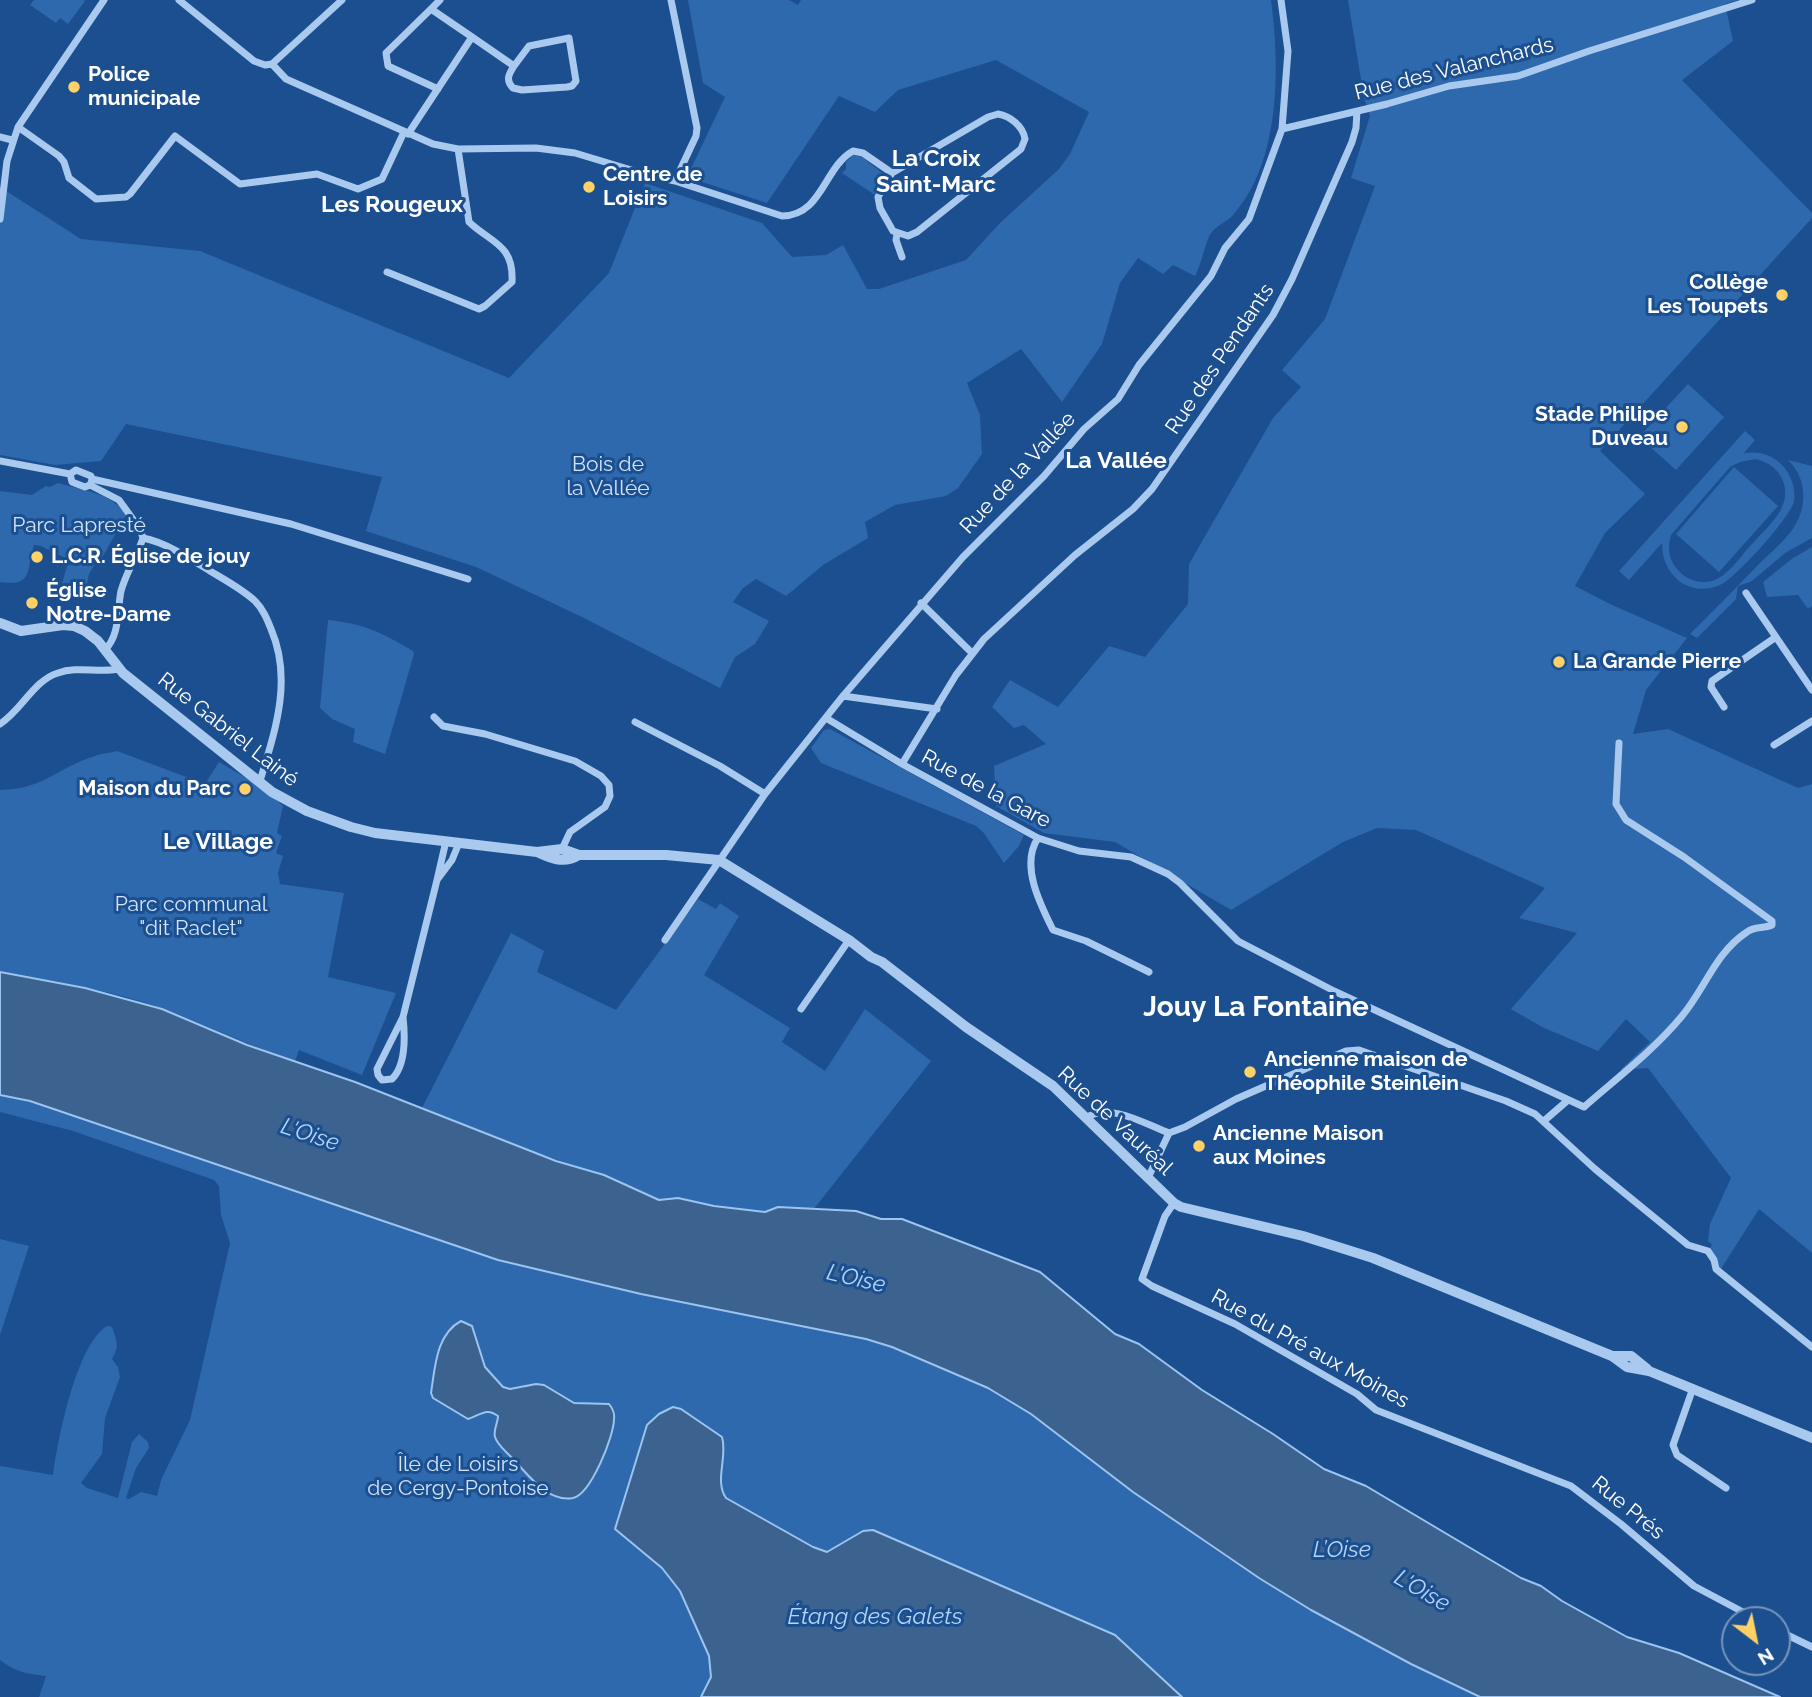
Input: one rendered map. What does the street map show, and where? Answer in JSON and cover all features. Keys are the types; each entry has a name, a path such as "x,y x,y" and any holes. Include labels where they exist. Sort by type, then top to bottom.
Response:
{"street":[{"path":"0,219 7,160 18,127 104,0"},
{"path":"179,0 257,63 272,64 286,79 433,144 458,149 554,149 575,153 788,216 812,204 845,157 853,151 863,153 892,173"},
{"path":"272,64 342,0"},
{"path":"438,89 388,66 386,53 440,0"},
{"path":"671,0 697,128 696,136 675,181"},
{"name":"Rue de la Vallée","path":"665,940 765,794 825,718 921,603 978,541 1044,476 1084,429 1121,396 1139,365 1211,276 1225,248 1249,219 1282,129 1288,51 1281,0"},
{"name":"Rue des Valanchards","path":"1282,129 1449,86 1518,76 1752,0"},
{"path":"431,9 514,66"},
{"path":"18,127 59,156 69,178 101,200 130,194 175,136 242,184 317,174 358,189 382,179 406,133 472,37"},
{"path":"569,38 576,82 567,87 517,90 508,80 514,66 529,46 569,38"},
{"name":"Rue des Pendants","path":"902,764 972,653 1074,555 1133,509 1167,468 1273,315 1286,292 1352,142 1357,111"},
{"path":"993,114 1008,117 1022,128 1025,135 1025,143 1017,152 917,232 908,236 897,234 890,228 879,202 879,193 892,173 993,114"},
{"path":"0,137 12,140"},
{"path":"387,272 479,309 512,282 504,248 469,222 458,149"},
{"path":"897,234 895,240 902,257"},
{"path":"0,461 70,474 76,470 88,474 91,482 119,500 140,529 143,538 122,589 114,641 105,650"},
{"path":"91,482 291,524 468,579"},
{"path":"143,538 182,556 240,590 254,600 268,622 280,653 281,701 260,781"},
{"path":"1745,593 1812,690"},
{"path":"921,603 972,653"},
{"name":"Rue Gabriel Lainé","path":"0,623 21,631 62,625 74,626 90,634 119,669 285,801 351,827 374,833 537,852 562,849 579,855 666,855 719,860"},
{"path":"1724,707 1711,687 1712,681 1776,637"},
{"path":"0,724 48,677 70,670 106,672 119,669"},
{"path":"843,696 937,709"},
{"path":"435,716 443,726 485,734 575,761 605,780 610,790 609,802 570,832 562,849"},
{"name":"Rue de la Gare","path":"825,718 902,764 1038,838 1079,851 1131,857 1168,874 1238,941 1334,991 1584,1107 1684,1014 1713,966 1731,945 1747,931 1758,926 1772,925 1772,921 1684,857 1626,820 1616,804 1619,743"},
{"path":"1774,745 1812,721"},
{"path":"635,722 720,766 765,794"},
{"path":"1038,838 1031,849 1031,870 1041,905 1053,930 1086,941 1149,972"},
{"path":"403,1017 405,1038 398,1072 393,1079 382,1080 377,1069 403,1017 446,841"},
{"path":"437,880 452,860 459,843"},
{"name":"Rue Gabriel Lainé","path":"537,852 555,860 566,860 579,855"},
{"name":"Rue de Vauréal","path":"719,860 883,962 966,1027 1053,1087 1181,1208 1303,1236 1373,1258 1612,1356 1631,1356 1649,1371 1812,1437"},
{"path":"801,1009 849,940"},
{"path":"1086,1118 1105,1111 1169,1133 1236,1099 1351,1050 1359,1050 1506,1101 1545,1120 1595,1169 1688,1245 1708,1251 1716,1269 1812,1348"},
{"path":"1545,1120 1567,1101"},
{"path":"1148,1178 1169,1133"},
{"name":"Rue du Pré aux Moines","path":"1174,1203 1165,1216 1142,1279 1236,1324 1357,1394 1376,1410 1464,1445"},
{"path":"1693,1388 1673,1445 1677,1455 1726,1488"},
{"name":"Rue Prés","path":"1464,1445 1570,1486 1621,1524 1694,1586 1732,1606"},
{"path":"1791,1637 1812,1647"}],"green space":[{"path":"34,0 85,1 68,24 60,18 56,23 30,5"},
{"name":"Bois de la Vallée","path":"688,0 789,0 798,5 801,0 1271,0 1276,83 1268,141 1249,193 1233,215 1210,235 1195,276 1173,265 1163,274 1138,258 1120,283 1102,344 1062,402 1021,349 967,383 980,415 982,454 958,488 946,496 895,505 865,522 868,538 823,565 786,596 756,579 743,588 733,602 769,621 755,644 735,657 720,688 582,617 476,567 366,531 382,477 126,424 101,461 55,465 0,455 0,187 81,239 200,251 509,378 609,273 645,183 762,223 792,257 826,255 843,245 867,289 879,289 966,260 1000,223 1059,169 1070,154 1089,112 996,60 898,90 875,112 839,96 767,203 687,177 725,97 703,83"},
{"path":"1348,0 1738,0 1725,4 1733,41 1682,80 1812,213 1812,218 1600,451 1645,494 1605,533 1575,586 1687,638 1646,690 1633,734 1668,729 1798,788 1812,784 1812,1253 1759,1209 1719,1272 1708,1251 1712,1245 1708,1241 1710,1224 1731,1178 1648,1068 1620,1070 1650,1042 1626,1019 1598,1051 1542,1027 1511,1009 1577,933 1519,918 1545,888 1416,830 1377,828 1343,842 1231,910 1115,842 1044,833 996,806 994,766 1046,744 1024,725 1014,728 992,707 1010,680 1058,707 1109,646 1145,657 1188,604 1189,564 1273,418 1301,387 1282,370 1325,319 1375,186 1351,178 1370,116 1364,98"},
{"path":"853,155 862,157 885,175 875,195 842,173 846,169 846,162"},
{"name":"Stade Philipe Duveau","path":"1688,384 1724,417 1676,470 1639,437"},
{"path":"1745,431 1755,440 1744,453 1770,456 1783,466 1788,474 1794,492 1791,509 1749,560 1720,585 1699,589 1679,581 1666,564 1662,543 1629,580 1619,571","holes":["1756,459 1777,470 1785,487 1783,506 1772,523 1718,579 1703,582 1685,576 1671,558 1671,535 1730,467"]},
{"path":"1788,460 1812,466 1812,538 1785,553 1752,581 1738,586 1736,599 1697,638 1690,634 1759,564 1782,542 1797,522 1802,508 1802,486 1797,472"},
{"path":"1734,467 1778,506 1719,572 1676,534"},
{"name":"Parc Lapresté","path":"58,483 105,497 126,515 102,558 99,557 89,574 85,594 62,583 69,560 34,545 24,579 11,583 0,582 0,491 32,495 46,486"},
{"path":"1812,547 1812,606 1808,609 1798,595 1767,597 1763,582"},
{"path":"328,620 372,630 413,651 385,754 353,742 355,729 332,719 320,708"},
{"path":"830,729 1024,835 1019,846 1004,863 976,826 821,763 811,748 824,730"},
{"name":"Parc communal \"dit Raclet\"","path":"117,751 205,784 219,762 262,787 283,806 277,833 282,836 276,853 283,856 278,873 280,884 344,893 328,977 396,993 362,1075 299,1050 295,1061 164,1009 124,997 0,972 0,790 29,786 82,761"},
{"path":"698,899 716,909 720,903 739,916 704,975 790,1028 782,1042 825,1071 865,1009 931,1061 813,1210 778,1207 765,1212 659,1200 604,1175 536,1153 422,1108 511,933 544,951 537,972 616,1010"},
{"name":"Île de Loisirs de Cergy-Pontoise","path":"0,1095 30,1101 498,1260 866,1339 931,1362 1014,1403 1143,1499 1261,1580 1369,1642 1480,1697 39,1697 46,1676 22,1672 0,1660 0,1466 53,1475 70,1394 86,1352 96,1336 107,1326 112,1327 116,1340 117,1347 112,1359 118,1367 120,1377 105,1418 102,1454 81,1483 87,1488 118,1498 132,1442 139,1434 148,1442 149,1448 136,1468 126,1498 141,1492 157,1496 161,1480 190,1420 230,1243 221,1215 219,1186 214,1180 73,1131 0,1112"},
{"path":"0,1239 29,1246 0,1335"}],"water":[{"name":"L’Oise","path":"0,972 85,988 162,1009 247,1045 355,1082 556,1161 604,1175 659,1200 678,1198 714,1206 765,1212 778,1207 856,1211 881,1219 902,1219 1040,1272 1115,1334 1139,1344 1202,1390 1324,1469 1366,1486 1627,1637 1679,1653 1721,1671 1721,1676 1732,1676 1780,1697 1480,1697 1411,1664 1311,1610 1259,1578 1133,1492 1031,1414 988,1388 892,1347 866,1339 641,1294 498,1260 30,1101 0,1095"},
{"path":"461,1321 472,1326 485,1367 503,1387 510,1389 544,1385 574,1403 609,1404 614,1417 610,1438 594,1476 580,1494 573,1498 555,1496 531,1479 496,1440 498,1416 494,1413 487,1412 468,1419 433,1398 431,1393 438,1352 446,1334"},
{"name":"Étang des Galets","path":"673,1407 681,1409 722,1437 721,1484 726,1498 813,1547 827,1552 863,1531 873,1530 1115,1635 1182,1697 701,1697 711,1677 709,1656 680,1591 662,1568 615,1529 647,1425 659,1414"}],"place":[{"name":"Police municipale","path":"74,87"},
{"name":"Centre de Loisirs","path":"589,187"},
{"name":"Collège Les Toupets","path":"1782,295"},
{"name":"Stade Philipe Duveau","path":"1682,427"},
{"name":"L.C.R. Église de jouy","path":"37,557"},
{"name":"Église Notre-Dame","path":"32,603"},
{"name":"La Grande Pierre","path":"1559,662"},
{"name":"Maison du Parc","path":"245,789"},
{"name":"Ancienne maison de Théophile Steinlein","path":"1250,1072"},
{"name":"Ancienne Maison aux Moines","path":"1199,1146"}],"district":[{"name":"La Croix Saint-Marc","path":"936,172"},
{"name":"Les Rougeux","path":"392,205"},
{"name":"La Vallée","path":"1116,461"},
{"name":"Le Village","path":"218,842"},
{"name":"Jouy La Fontaine","path":"1256,1008"}],"water label":[{"name":"L'Oise","path":"310,1135"},
{"name":"L'Oise","path":"856,1279"},
{"name":"L'Oise","path":"1422,1591"}]}
